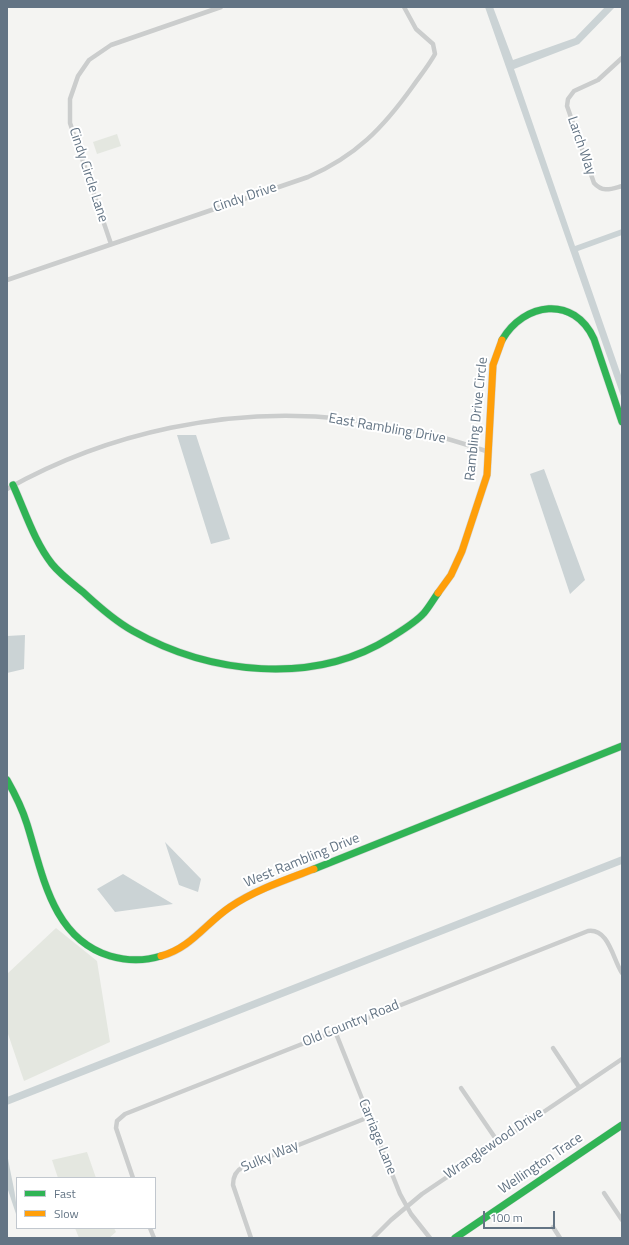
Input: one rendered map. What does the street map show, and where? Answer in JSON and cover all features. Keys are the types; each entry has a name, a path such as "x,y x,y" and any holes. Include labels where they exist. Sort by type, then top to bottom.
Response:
{"street":[{"name":"Cindy Circle Lane","path":"111,244 70,123 70,99 78,76 89,60 111,45 221,7"},
{"name":"Cindy Drive","path":"7,280 308,177 335,164 359,148 381,127 434,57 435,50 433,44 412,24 404,7"},
{"name":"Larch Way","path":"622,58 598,80 574,92 568,99 567,106 594,183 599,188 606,190 622,186"},
{"name":"Rambling Drive Circle","path":"10,487 41,548 52,564 90,600 118,621 164,647 202,660 252,669 287,669 332,663 361,654 388,640 423,614 451,575 462,551 483,488 489,452 493,365 501,341 517,321 536,310 552,308 569,311 578,317 589,330 622,422"},
{"name":"East Rambling Drive","path":"10,487 68,459 116,442 172,428 228,419 279,416 352,420 397,430 424,432 489,452"},
{"name":"West Rambling Drive","path":"7,780 22,806 48,895 61,920 76,937 91,948 116,958 139,960 158,958 178,950 197,937 213,919 254,893 622,746"},
{"name":"Old Country Road","path":"133,1177 116,1131 116,1124 122,1115 588,931 596,931 604,937 622,973"},
{"name":"Carriage Lane","path":"335,1031 406,1206 430,1238"},
{"path":"553,1048 580,1087"},
{"name":"Wranglewood Drive","path":"373,1238 406,1206 438,1182 622,1059"},
{"path":"461,1088 498,1142"},
{"name":"Sulky Way","path":"251,1238 233,1185 234,1177 237,1171 243,1167 369,1117"},
{"name":"Wellington Trace","path":"455,1238 622,1125"},
{"path":"604,1193 622,1220"},
{"path":"553,1227 560,1238"}],"shaded area":[{"path":"485,7 493,7 513,60 575,38 605,7 615,7 579,44 514,69 575,246 622,229 622,235 578,251 622,378 622,399"},
{"path":"117,134 121,146 97,154 93,142"},
{"path":"177,435 196,435 230,539 211,544"},
{"path":"544,469 585,580 570,594 530,474"},
{"path":"25,635 24,669 7,673 7,636"},
{"path":"165,842 201,879 198,892 179,885"},
{"path":"622,856 622,864 7,1105 7,1097"},
{"path":"123,874 173,904 115,912 97,889"},
{"path":"56,928 97,961 110,1042 24,1081 7,1031 7,974"},
{"path":"7,1152 15,1193 16,1214 7,1187"},
{"path":"87,1152 96,1177 58,1177 52,1160"},
{"path":"75,1229 114,1229 116,1232 109,1238 79,1238"}],"traffic: fast":[{"path":"502,340 511,327 536,311 549,309 562,310 574,315 585,325 594,339 622,422"},
{"path":"13,485 40,546 52,564 59,571 107,613 126,627 163,646 194,657 227,665 261,669 295,668 328,663 360,653 399,633 426,611 438,593"},
{"path":"314,869 622,746"},
{"path":"7,780 23,812 45,883 53,902 62,920 75,935 90,947 116,958 142,960 161,956"},
{"path":"455,1238 622,1125"}],"traffic: slow":[{"path":"438,593 451,575 462,551 487,475 493,365 502,340"},
{"path":"161,956 172,952 190,941 221,913 250,895 314,869"}]}
